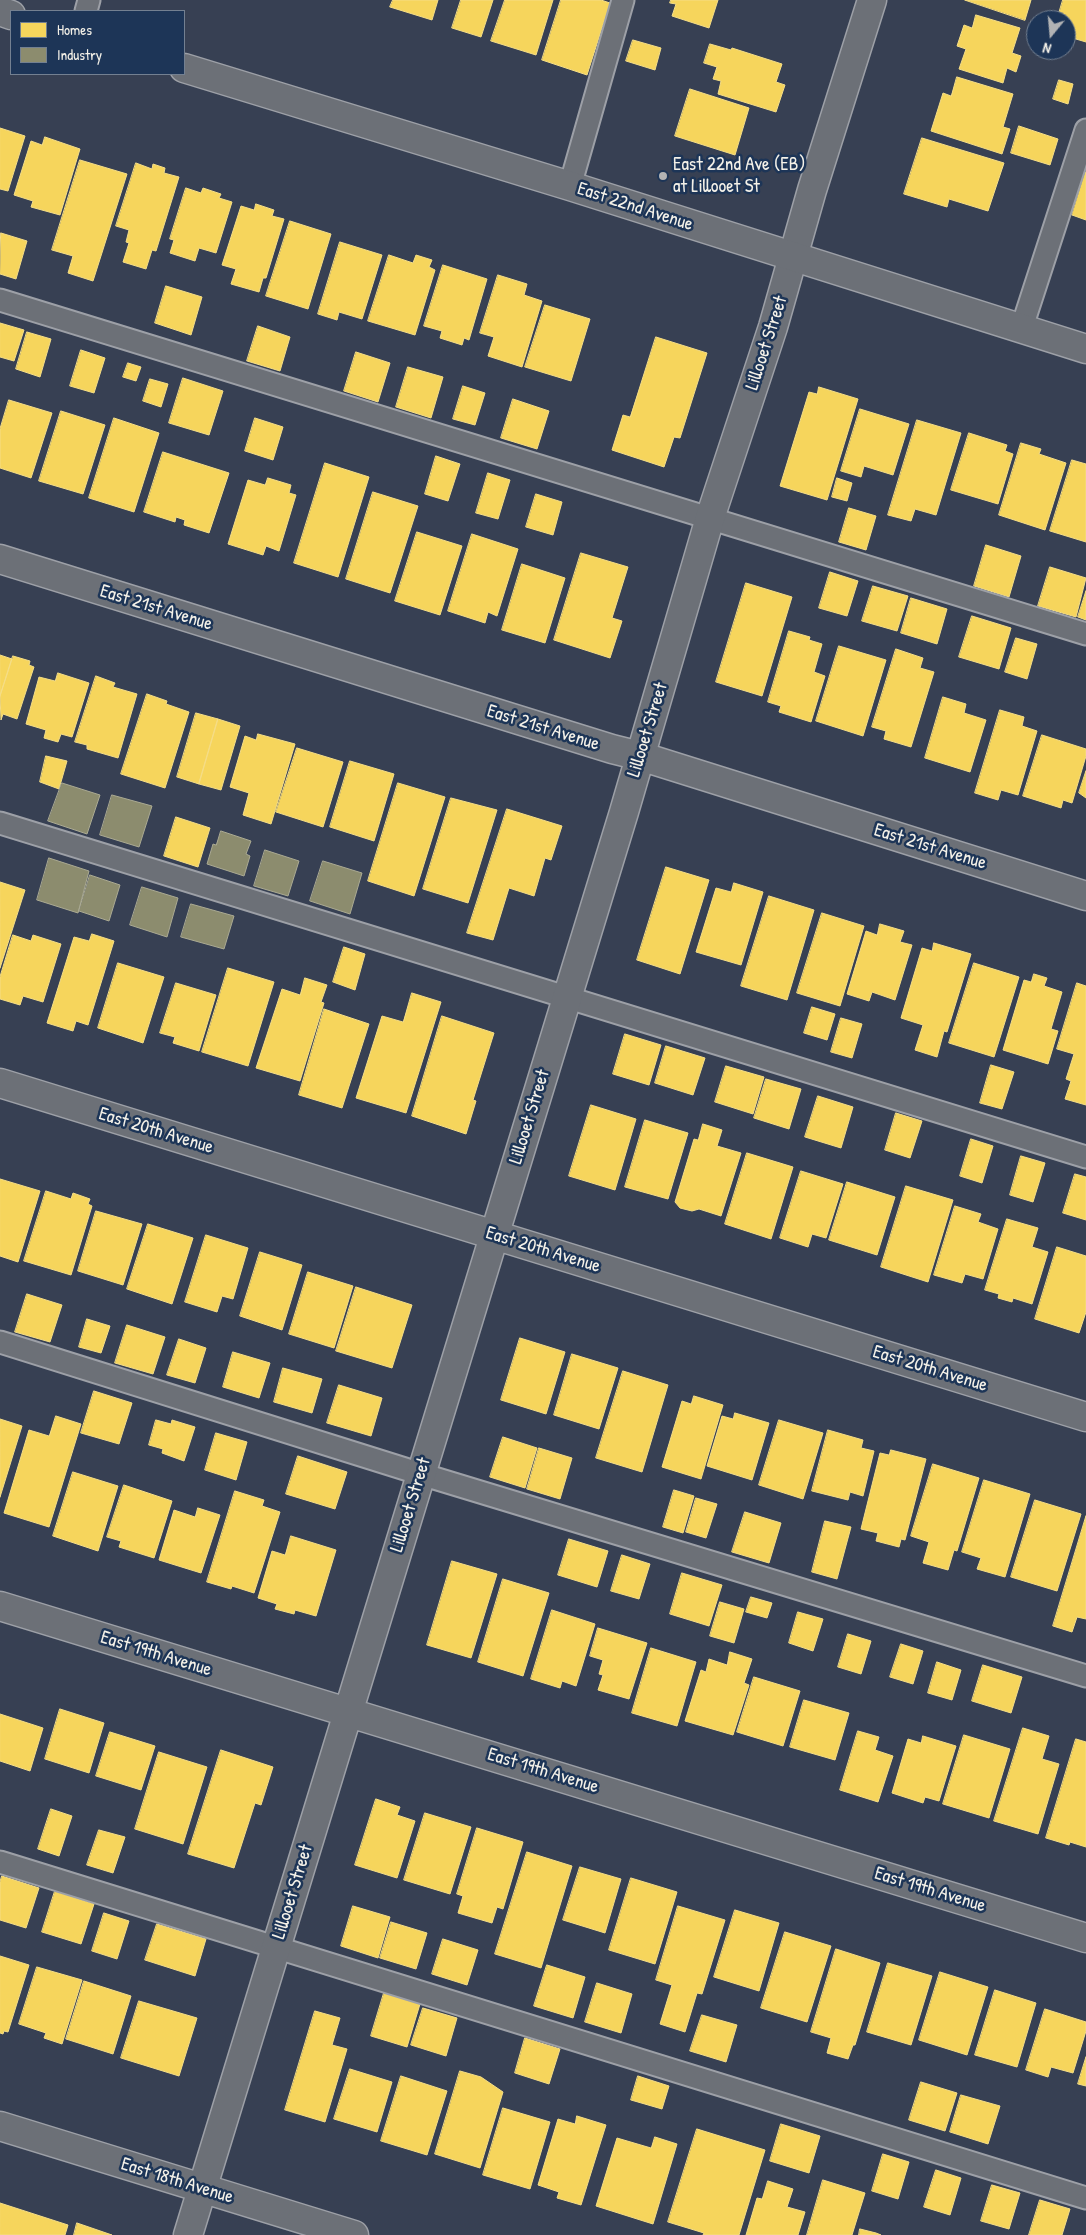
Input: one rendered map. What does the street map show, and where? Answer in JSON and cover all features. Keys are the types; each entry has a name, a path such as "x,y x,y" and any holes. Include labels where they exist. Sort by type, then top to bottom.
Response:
{"street":[{"name":"Lillooet Street","path":"188,2235 567,997 710,518 794,257 812,190 872,0"},
{"name":"East 22nd Avenue","path":"185,68 570,186 1086,349"},
{"name":"East 21st Avenue","path":"0,559 612,749 640,756 1086,896"},
{"name":"East 20th Avenue","path":"0,1083 1086,1417"},
{"name":"East 19th Avenue","path":"0,1606 1086,1938"},
{"name":"East 18th Avenue","path":"0,2126 354,2235"}],"lane":[{"path":"570,186 623,0"},
{"path":"1021,330 1086,130"},
{"path":"0,300 1086,634"},
{"path":"0,823 1086,1157"},
{"path":"0,1342 421,1474 1086,1676"},
{"path":"0,1862 1086,2198"}],"building: Homes":[{"path":"393,0 438,0 432,20 390,7"},
{"path":"461,0 493,0 481,37 452,28"},
{"path":"505,0 553,0 536,55 491,41"},
{"path":"561,0 601,0 610,3 587,75 542,60"},
{"path":"671,0 718,0 709,28 672,16 676,4 670,3"},
{"path":"965,0 1031,0 1028,10 1026,10 1025,20"},
{"path":"1063,0 1086,0 1086,42 1076,39 1076,10 1060,10"},
{"path":"976,15 1020,28 1012,53 1021,56 1016,72 1007,68 1003,83 959,69 966,49 957,46 964,25 972,28"},
{"path":"633,40 661,48 655,70 626,61"},
{"path":"710,44 731,50 732,48 782,64 776,82 785,85 776,112 718,94 721,81 713,79 717,67 704,63"},
{"path":"957,77 1013,94 1003,127 1010,129 1002,154 931,131 943,93 951,96"},
{"path":"1059,80 1073,84 1068,104 1053,99"},
{"path":"690,89 749,108 735,155 675,136"},
{"path":"1019,126 1058,139 1050,165 1011,153"},
{"path":"0,128 25,136 8,191 0,189"},
{"path":"45,137 80,149 60,215 31,207 33,201 14,195 31,141 42,145"},
{"path":"922,138 1004,163 988,211 949,199 947,207 904,194"},
{"path":"80,160 127,174 93,281 68,273 73,256 52,250"},
{"path":"136,163 152,169 153,164 165,168 164,173 179,177 156,251 152,250 146,269 123,262 129,243 126,242 129,230 116,226"},
{"path":"1086,172 1086,220 1072,215"},
{"path":"186,188 201,193 203,188 221,194 219,198 232,202 216,253 199,248 195,261 170,253 174,240 170,239"},
{"path":"256,204 274,210 272,216 284,219 266,278 263,278 259,292 231,284 236,269 222,265 241,206 254,210"},
{"path":"290,221 331,234 308,309 266,296"},
{"path":"1,233 27,241 16,279 0,274"},
{"path":"340,242 382,255 362,319 339,312 337,320 318,314"},
{"path":"389,255 413,263 416,255 432,260 429,267 435,270 415,335 368,321"},
{"path":"443,265 487,279 469,340 464,338 462,345 440,338 442,331 424,326"},
{"path":"498,275 527,284 524,295 542,301 522,367 488,356 494,337 480,333"},
{"path":"166,286 202,297 191,335 155,323"},
{"path":"545,305 590,319 571,381 525,367"},
{"path":"0,323 24,330 14,361 0,357"},
{"path":"258,326 290,337 280,371 247,361"},
{"path":"27,332 51,339 40,377 16,369"},
{"path":"656,337 707,353 680,438 674,437 664,467 612,450 623,415 630,417"},
{"path":"81,350 105,358 94,393 70,386"},
{"path":"356,352 390,363 378,402 344,391"},
{"path":"128,363 141,367 136,381 123,377"},
{"path":"408,367 443,377 431,418 396,407"},
{"path":"183,378 223,391 209,435 169,423"},
{"path":"150,379 168,384 161,407 143,401"},
{"path":"463,386 485,393 475,425 453,419"},
{"path":"819,387 858,399 827,500 780,486 809,392 817,394"},
{"path":"513,399 549,411 537,449 501,438"},
{"path":"9,400 52,413 31,478 0,468 0,429"},
{"path":"860,409 909,424 893,475 864,466 861,477 841,471"},
{"path":"61,411 105,425 83,494 39,481"},
{"path":"114,418 159,433 134,512 89,498"},
{"path":"255,418 283,427 273,460 245,451"},
{"path":"917,420 961,433 936,515 915,509 911,521 888,515"},
{"path":"969,433 1007,445 1005,451 1013,454 998,504 951,490"},
{"path":"1021,443 1041,449 1039,454 1066,463 1045,530 999,515"},
{"path":"163,452 229,473 209,533 184,525 185,520 176,517 175,522 144,512"},
{"path":"436,456 460,464 448,501 425,494"},
{"path":"1072,460 1086,464 1086,542 1050,531"},
{"path":"325,463 369,477 338,577 294,563"},
{"path":"488,473 510,480 498,519 476,513"},
{"path":"268,478 291,485 289,493 296,495 279,551 266,546 263,555 228,544 248,480 265,485"},
{"path":"837,478 852,483 847,501 832,497"},
{"path":"373,492 418,506 390,593 346,579"},
{"path":"536,494 562,502 553,535 526,527"},
{"path":"849,508 876,516 866,550 839,542"},
{"path":"417,532 462,546 440,615 395,601"},
{"path":"472,534 518,549 497,616 488,612 485,623 448,611"},
{"path":"986,545 1021,556 1009,597 974,586"},
{"path":"581,553 628,567 612,618 622,621 610,658 554,640"},
{"path":"522,564 565,578 545,643 502,630"},
{"path":"1050,567 1086,578 1076,617 1038,606"},
{"path":"830,572 858,581 847,616 819,608"},
{"path":"746,583 792,597 762,696 716,682"},
{"path":"873,586 908,596 897,631 862,621"},
{"path":"1086,591 1086,620 1078,617"},
{"path":"911,598 947,609 937,644 901,633"},
{"path":"972,616 1011,628 999,669 959,657"},
{"path":"789,631 810,637 809,640 822,644 814,672 825,676 811,722 779,712 781,706 768,702"},
{"path":"1016,638 1037,644 1027,679 1005,672"},
{"path":"839,646 886,660 863,736 816,721"},
{"path":"896,649 923,658 920,668 934,672 911,747 884,739 886,731 872,727"},
{"path":"0,655 12,659 0,696"},
{"path":"13,656 30,661 29,665 34,667 17,719 3,714 1,720 0,696"},
{"path":"58,673 89,683 72,737 61,734 58,742 44,738 46,730 26,724 39,677 55,681"},
{"path":"96,676 115,683 113,687 137,694 118,758 87,749 87,745 75,742"},
{"path":"147,694 167,701 166,704 189,712 165,788 121,774"},
{"path":"943,697 966,704 964,713 986,720 970,772 925,758"},
{"path":"1000,710 1024,717 1022,726 1037,731 1018,795 1001,790 998,800 975,793"},
{"path":"196,713 218,719 199,784 177,777"},
{"path":"218,719 240,726 221,790 199,784"},
{"path":"258,734 295,744 271,824 243,815 249,793 230,787 245,736 256,740"},
{"path":"1042,735 1086,749 1086,756 1072,803 1063,800 1061,808 1023,796"},
{"path":"297,748 343,762 323,827 276,812"},
{"path":"46,756 67,761 59,789 40,782"},
{"path":"350,761 394,774 374,841 330,827"},
{"path":"1086,771 1086,798 1079,793"},
{"path":"398,783 445,797 414,896 368,881"},
{"path":"451,798 497,810 468,903 423,889"},
{"path":"507,809 562,826 551,860 545,858 534,896 509,888 493,940 467,933"},
{"path":"176,817 210,828 198,867 164,856"},
{"path":"666,867 709,880 680,974 637,960"},
{"path":"0,882 25,890 0,968"},
{"path":"734,883 763,892 741,965 696,952 716,888 731,892"},
{"path":"769,896 814,910 787,1000 741,986"},
{"path":"822,913 864,926 840,1006 797,993"},
{"path":"880,924 904,931 900,942 912,945 895,1000 872,992 869,1001 847,994 866,931 877,935"},
{"path":"92,934 114,941 88,1025 76,1021 73,1031 47,1023 74,937 89,941"},
{"path":"13,935 31,941 33,935 61,944 43,1002 23,996 20,1005 0,999 0,977"},
{"path":"934,943 971,954 947,1032 944,1031 937,1057 915,1050 923,1025 901,1018 922,948 932,951"},
{"path":"344,947 365,954 355,990 333,982"},
{"path":"118,963 164,977 143,1043 98,1028"},
{"path":"974,963 1019,977 994,1057 949,1043"},
{"path":"228,968 274,982 248,1066 202,1052"},
{"path":"1034,974 1047,978 1044,986 1062,992 1051,1029 1058,1031 1048,1064 1003,1050 1024,980 1031,982"},
{"path":"305,978 327,985 321,1002 324,1003 300,1081 256,1068 282,989 300,995"},
{"path":"176,983 216,995 199,1051 173,1043 175,1037 160,1033"},
{"path":"1077,983 1086,986 1086,1105 1065,1099 1071,1081 1066,1079 1074,1054 1057,1049"},
{"path":"412,993 441,1002 406,1113 356,1098 382,1016 403,1022"},
{"path":"812,1007 835,1014 827,1040 804,1033"},
{"path":"324,1009 369,1024 342,1108 299,1095"},
{"path":"442,1016 494,1033 473,1100 476,1101 466,1134 412,1116"},
{"path":"841,1018 862,1024 852,1058 831,1052"},
{"path":"625,1034 661,1045 649,1085 613,1074"},
{"path":"666,1046 705,1058 693,1095 655,1083"},
{"path":"991,1065 1014,1072 1002,1109 980,1103"},
{"path":"726,1066 764,1077 753,1114 715,1102"},
{"path":"766,1079 801,1089 789,1129 754,1118"},
{"path":"818,1096 853,1107 841,1148 805,1137"},
{"path":"591,1105 636,1119 615,1190 569,1176"},
{"path":"896,1113 922,1121 910,1158 885,1150"},
{"path":"645,1120 688,1133 668,1199 625,1187"},
{"path":"703,1124 722,1130 717,1146 741,1153 721,1216 699,1209 692,1211 680,1208 675,1202 694,1139 698,1140"},
{"path":"971,1139 993,1146 982,1183 960,1176"},
{"path":"747,1153 793,1167 771,1239 725,1224"},
{"path":"1021,1156 1045,1163 1033,1202 1010,1195"},
{"path":"801,1171 843,1184 826,1238 812,1234 808,1247 780,1238"},
{"path":"1075,1174 1086,1177 1086,1220 1063,1213"},
{"path":"0,1179 40,1191 18,1262 0,1256"},
{"path":"847,1182 895,1197 877,1255 829,1240"},
{"path":"906,1186 953,1200 928,1282 881,1267"},
{"path":"46,1191 71,1199 73,1193 90,1199 88,1204 92,1206 71,1275 24,1261"},
{"path":"955,1206 981,1214 978,1222 998,1229 983,1279 965,1274 962,1283 934,1275"},
{"path":"96,1211 142,1224 123,1285 78,1271"},
{"path":"1007,1219 1038,1228 1032,1247 1048,1252 1032,1304 1013,1298 1012,1302 998,1298 999,1294 985,1290"},
{"path":"148,1224 193,1238 172,1304 127,1289"},
{"path":"206,1235 248,1248 233,1299 222,1296 217,1312 185,1302"},
{"path":"1057,1247 1086,1256 1086,1312 1079,1333 1035,1319"},
{"path":"260,1252 302,1265 282,1330 240,1316"},
{"path":"308,1272 353,1286 334,1348 289,1334"},
{"path":"356,1287 412,1305 392,1368 336,1351"},
{"path":"27,1294 62,1305 50,1342 15,1332"},
{"path":"87,1319 110,1326 101,1353 79,1347"},
{"path":"127,1325 165,1337 153,1374 115,1363"},
{"path":"520,1338 565,1352 546,1414 501,1400"},
{"path":"179,1339 206,1348 195,1383 167,1375"},
{"path":"233,1352 270,1363 259,1398 223,1387"},
{"path":"572,1354 618,1368 599,1429 554,1415"},
{"path":"283,1368 322,1379 312,1413 274,1402"},
{"path":"623,1371 668,1385 642,1472 596,1458"},
{"path":"339,1385 382,1398 371,1436 327,1423"},
{"path":"94,1391 132,1403 119,1444 81,1433"},
{"path":"694,1396 723,1405 701,1479 662,1467 682,1401 691,1404"},
{"path":"735,1413 769,1423 752,1480 707,1466 722,1416 733,1419"},
{"path":"56,1416 81,1424 49,1527 4,1513 29,1430 49,1436"},
{"path":"0,1419 22,1426 0,1497"},
{"path":"156,1420 171,1424 172,1420 195,1427 184,1461 162,1453 163,1449 149,1445"},
{"path":"779,1420 823,1433 803,1499 759,1485"},
{"path":"828,1430 863,1440 861,1448 874,1451 863,1496 850,1492 848,1500 812,1491"},
{"path":"216,1433 247,1442 236,1480 205,1470"},
{"path":"503,1437 537,1448 525,1488 490,1477"},
{"path":"539,1448 572,1458 560,1499 527,1489"},
{"path":"891,1450 926,1459 905,1540 901,1539 899,1547 876,1541 878,1533 861,1529 880,1453 889,1455"},
{"path":"298,1456 347,1472 335,1509 286,1494"},
{"path":"933,1464 979,1478 957,1551 954,1550 948,1570 923,1563 929,1542 911,1536"},
{"path":"73,1472 118,1486 98,1551 53,1536"},
{"path":"984,1480 1030,1494 1005,1577 977,1569 981,1558 962,1552"},
{"path":"124,1485 172,1501 154,1558 119,1547 121,1541 107,1537"},
{"path":"674,1490 694,1496 683,1533 663,1527"},
{"path":"235,1491 264,1500 262,1506 280,1512 254,1593 232,1586 231,1589 207,1582"},
{"path":"696,1498 717,1504 706,1538 686,1532"},
{"path":"1035,1500 1081,1514 1057,1591 1011,1577"},
{"path":"198,1508 220,1515 201,1573 159,1560 174,1510 195,1517"},
{"path":"745,1512 781,1523 769,1563 732,1552"},
{"path":"1086,1516 1086,1619 1077,1617 1072,1632 1053,1626"},
{"path":"825,1521 851,1527 837,1579 812,1572"},
{"path":"291,1536 336,1550 316,1616 295,1610 294,1614 275,1609 277,1604 258,1598 272,1551 285,1555"},
{"path":"569,1539 608,1551 597,1587 558,1575"},
{"path":"622,1555 650,1564 639,1599 611,1591"},
{"path":"452,1561 497,1574 471,1658 427,1645"},
{"path":"682,1573 722,1585 709,1626 670,1614"},
{"path":"503,1579 549,1593 523,1676 478,1662"},
{"path":"751,1597 772,1603 767,1618 746,1612"},
{"path":"720,1602 744,1609 734,1643 710,1636"},
{"path":"552,1610 595,1624 576,1686 562,1681 560,1688 531,1679"},
{"path":"798,1612 823,1619 813,1651 789,1643"},
{"path":"598,1628 647,1643 629,1699 598,1690 603,1675 599,1674 603,1660 590,1656"},
{"path":"848,1634 871,1641 861,1674 838,1667"},
{"path":"901,1644 923,1651 913,1684 890,1677"},
{"path":"651,1648 696,1662 677,1726 632,1713"},
{"path":"730,1652 752,1659 744,1683 749,1685 733,1735 685,1721 701,1670 706,1672 709,1659 727,1665"},
{"path":"937,1662 961,1670 952,1700 928,1693"},
{"path":"983,1665 1022,1677 1011,1713 972,1701"},
{"path":"754,1677 800,1691 783,1746 737,1732"},
{"path":"804,1700 849,1713 835,1760 790,1747"},
{"path":"60,1709 104,1723 89,1773 45,1759"},
{"path":"0,1714 43,1728 30,1771 0,1761"},
{"path":"1023,1728 1049,1736 1042,1759 1059,1764 1038,1834 994,1821"},
{"path":"858,1731 879,1737 875,1750 893,1756 878,1802 840,1790"},
{"path":"110,1732 155,1746 141,1790 96,1776"},
{"path":"964,1735 1010,1749 989,1818 943,1804"},
{"path":"923,1736 956,1746 939,1801 925,1797 923,1803 892,1793 908,1739 921,1743"},
{"path":"1076,1739 1086,1742 1086,1847 1070,1842 1069,1845 1046,1838"},
{"path":"221,1750 273,1767 261,1805 255,1803 234,1868 188,1854"},
{"path":"159,1752 207,1767 183,1844 135,1829"},
{"path":"376,1799 400,1807 397,1815 415,1821 397,1878 355,1865"},
{"path":"51,1809 72,1816 59,1856 38,1849"},
{"path":"425,1813 471,1827 450,1894 404,1880"},
{"path":"477,1828 523,1842 503,1909 497,1907 492,1923 458,1913 463,1896 457,1894"},
{"path":"99,1830 125,1837 113,1873 87,1865"},
{"path":"527,1852 572,1866 541,1968 495,1954"},
{"path":"580,1867 621,1879 605,1933 563,1920"},
{"path":"2,1876 39,1888 26,1928 0,1920 0,1882"},
{"path":"631,1878 677,1892 655,1964 609,1950"},
{"path":"55,1891 94,1904 81,1944 42,1932"},
{"path":"353,1906 390,1917 378,1958 341,1946"},
{"path":"678,1906 725,1920 702,1994 697,1993 685,2032 660,2024 672,1985 656,1980"},
{"path":"735,1910 779,1923 759,1991 714,1977"},
{"path":"104,1913 129,1921 117,1959 92,1951"},
{"path":"391,1922 427,1933 416,1969 380,1958"},
{"path":"157,1924 206,1939 195,1976 145,1960"},
{"path":"785,1932 831,1946 807,2022 761,2008"},
{"path":"443,1939 478,1950 467,1985 432,1974"},
{"path":"836,1949 880,1963 855,2045 853,2045 848,2059 827,2053 831,2038 811,2032"},
{"path":"0,1956 29,1965 8,2032 4,2031 3,2034 0,2033"},
{"path":"888,1963 932,1976 911,2045 867,2032"},
{"path":"547,1965 585,1977 573,2018 534,2006"},
{"path":"37,1967 82,1980 62,2044 44,2038 46,2033 19,2024"},
{"path":"940,1972 988,1987 967,2055 919,2040"},
{"path":"84,1981 131,1996 113,2054 66,2039"},
{"path":"597,1983 632,1994 621,2033 585,2022"},
{"path":"995,1990 1036,2003 1017,2067 975,2055"},
{"path":"384,1993 420,2004 407,2047 371,2036"},
{"path":"139,2001 197,2018 179,2076 121,2058"},
{"path":"423,2008 457,2018 446,2056 411,2045"},
{"path":"1045,2009 1086,2022 1086,2031 1073,2073 1051,2067 1048,2077 1026,2070"},
{"path":"315,2011 340,2018 332,2045 347,2049 325,2122 285,2110"},
{"path":"702,2015 737,2025 726,2062 690,2051"},
{"path":"525,2038 560,2049 549,2084 515,2073"},
{"path":"1086,2057 1086,2086 1078,2084"},
{"path":"350,2069 392,2082 377,2132 334,2119"},
{"path":"460,2071 481,2077 503,2092 480,2168 435,2154"},
{"path":"401,2076 447,2091 427,2155 381,2141"},
{"path":"638,2076 669,2086 662,2109 631,2100"},
{"path":"921,2082 957,2093 945,2131 909,2120"},
{"path":"961,2095 1000,2106 988,2144 950,2132"},
{"path":"503,2108 550,2122 530,2189 483,2175"},
{"path":"577,2116 606,2125 581,2205 557,2198 559,2192 538,2185 558,2119 575,2124"},
{"path":"781,2124 820,2136 809,2173 770,2161"},
{"path":"697,2129 765,2150 739,2235 703,2235 704,2233 668,2222"},
{"path":"655,2137 677,2144 653,2224 596,2206 617,2138 651,2148"},
{"path":"883,2154 909,2162 898,2199 872,2191"},
{"path":"936,2170 961,2178 950,2215 924,2207"},
{"path":"823,2180 865,2193 852,2235 807,2235"},
{"path":"768,2181 793,2189 787,2207 805,2212 798,2235 746,2235 757,2198 762,2199"},
{"path":"992,2185 1020,2193 1009,2229 981,2221"},
{"path":"1040,2200 1070,2209 1062,2235 1029,2235"},
{"path":"0,2203 68,2225 65,2235 0,2235"},
{"path":"77,2223 112,2235 74,2235"},
{"path":"860,2229 876,2233 881,2235 859,2235"}],"building: Industry":[{"path":"62,783 100,795 87,834 48,821"},
{"path":"112,795 152,806 139,847 100,835"},
{"path":"221,831 251,841 246,854 250,856 244,876 207,864 213,844 216,845"},
{"path":"265,850 299,861 288,896 254,886"},
{"path":"49,858 89,871 78,913 37,900"},
{"path":"323,861 362,873 350,914 310,901"},
{"path":"90,875 120,885 109,921 79,911"},
{"path":"142,887 178,898 167,937 130,925"},
{"path":"191,904 234,916 224,949 181,937"}],"place":[{"name":"East 22nd Ave (EB) at Lillooet St","path":"663,176"}]}
